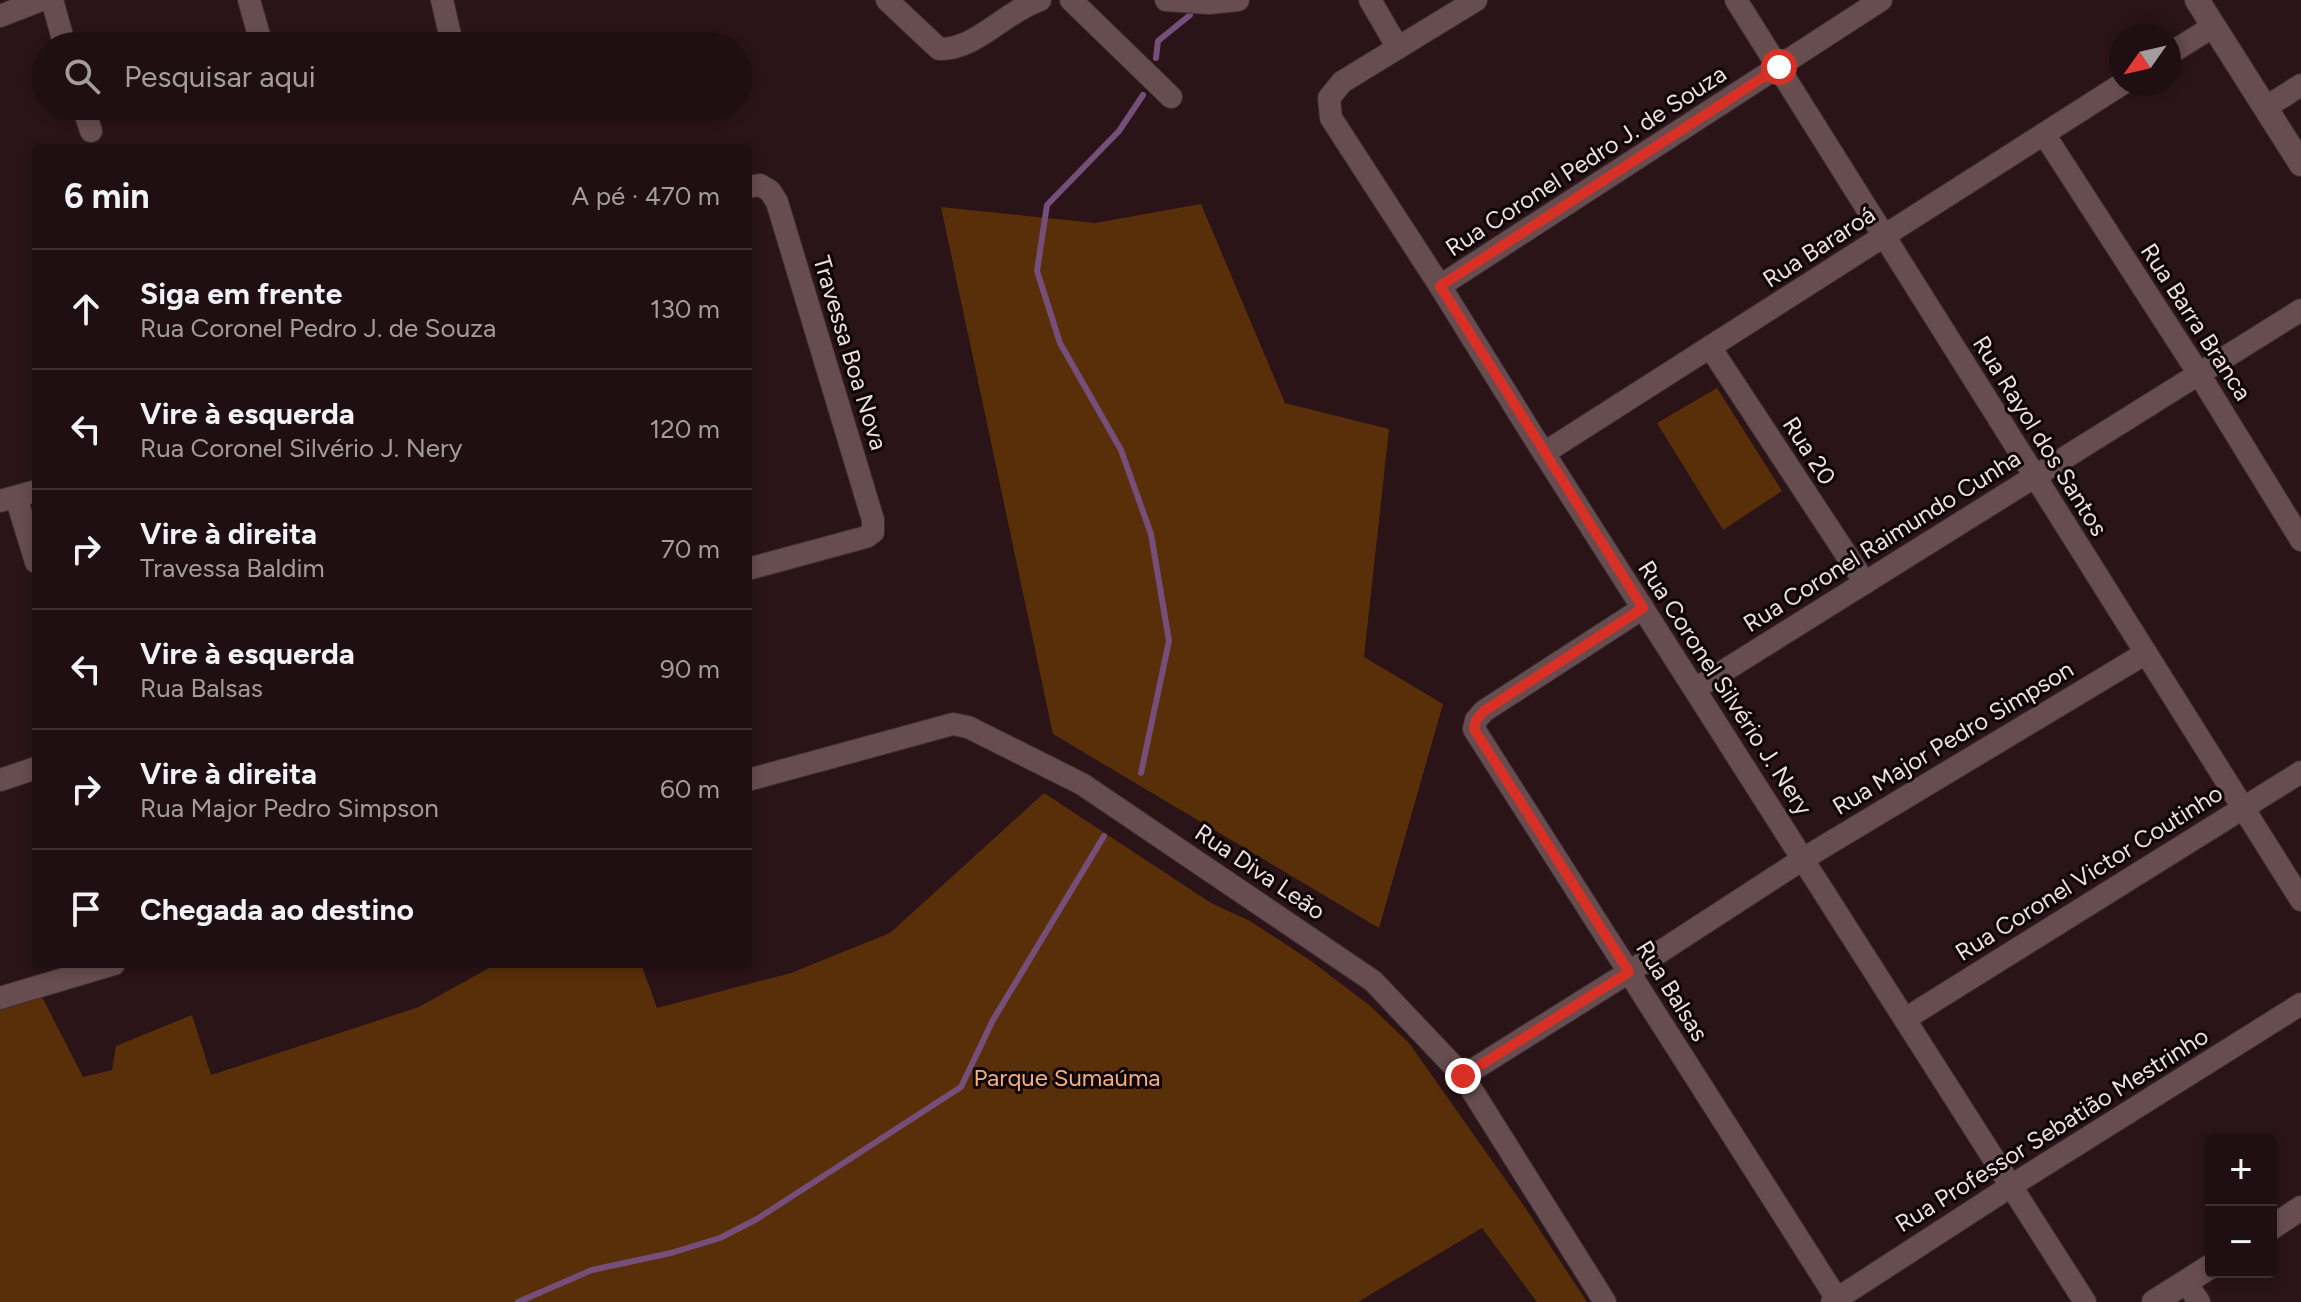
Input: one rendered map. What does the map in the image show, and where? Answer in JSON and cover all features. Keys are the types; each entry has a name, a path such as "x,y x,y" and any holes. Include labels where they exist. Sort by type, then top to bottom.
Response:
{"street":[{"path":"0,16 41,0"},
{"path":"52,0 61,32"},
{"path":"249,0 258,32"},
{"path":"442,0 449,32"},
{"path":"887,0 939,49 950,49 974,40 1004,17 1040,0"},
{"path":"1071,0 1171,97"},
{"path":"1166,0 1209,3 1238,0"},
{"path":"1370,0 1398,48 1476,0"},
{"name":"Rua Rayol dos Santos","path":"1736,0 2301,900"},
{"name":"Rua Coronel Pedro J. de Souza","path":"1440,286 1881,0"},
{"path":"2197,0 2301,164"},
{"path":"2181,47 2214,26"},
{"name":"Rua Coronel Silvério J. Nery","path":"1398,48 1342,82 1329,98 1331,118 2085,1302"},
{"path":"2265,108 2301,85"},
{"name":"Rua Bararoá","path":"1544,453 2109,92"},
{"path":"87,120 91,131"},
{"name":"Rua Barra Branca","path":"2044,134 2199,374 2301,540"},
{"name":"Travessa Boa Nova","path":"752,186 760,185 770,191 777,202 873,520 873,532 866,537 752,568"},
{"name":"Rua Coronel Raimundo Cunha","path":"1695,689 2301,310"},
{"name":"Rua 20","path":"1710,347 1865,583"},
{"path":"17,496 32,548"},
{"name":"Rua Balsas","path":"1643,608 1484,711 1476,720 1474,729 1835,1300"},
{"name":"Rua Major Pedro Simpson","path":"1463,1076 1803,859 2146,653"},
{"name":"Rua Diva Leão","path":"752,779 953,724 968,727 1082,784 1373,981 1463,1076 1605,1302"},
{"path":"0,780 32,769"},
{"name":"Rua Coronel Victor Coutinho","path":"1905,1019 2301,772"},
{"path":"0,998 101,968"},
{"name":"Rua Professor Sebatião Mestrinho","path":"1835,1300 2301,1004"},
{"path":"2277,1224 2301,1208"},
{"path":"2154,1302 2192,1292 2205,1274"}],"green space":[{"path":"1201,204 1285,403 1389,429 1364,657 1443,704 1379,928 1053,734 941,207 1095,223"},
{"path":"1717,388 1782,491 1723,530 1657,423"},
{"name":"Parque Sumaúma","path":"1044,793 1211,903 1250,921 1311,961 1369,1005 1409,1043 1524,1206 1587,1302 1537,1302 1482,1228 1358,1302 0,1302 0,1007 41,995 83,1077 112,1070 116,1046 192,1015 211,1075 419,1007 489,968 642,968 657,1008 791,973 890,933"}],"waterway":[{"path":"1156,58 1158,41 1190,15"},
{"path":"1141,773 1169,641 1151,534 1121,450 1060,343 1037,271 1047,205 1119,131 1143,95"},
{"path":"518,1302 592,1270 671,1253 720,1238 757,1219 961,1087 993,1020 1104,836"}],"route":[{"path":"1463,1076 1629,972 1474,729 1476,720 1484,711 1643,608 1440,286 1779,67"}]}
